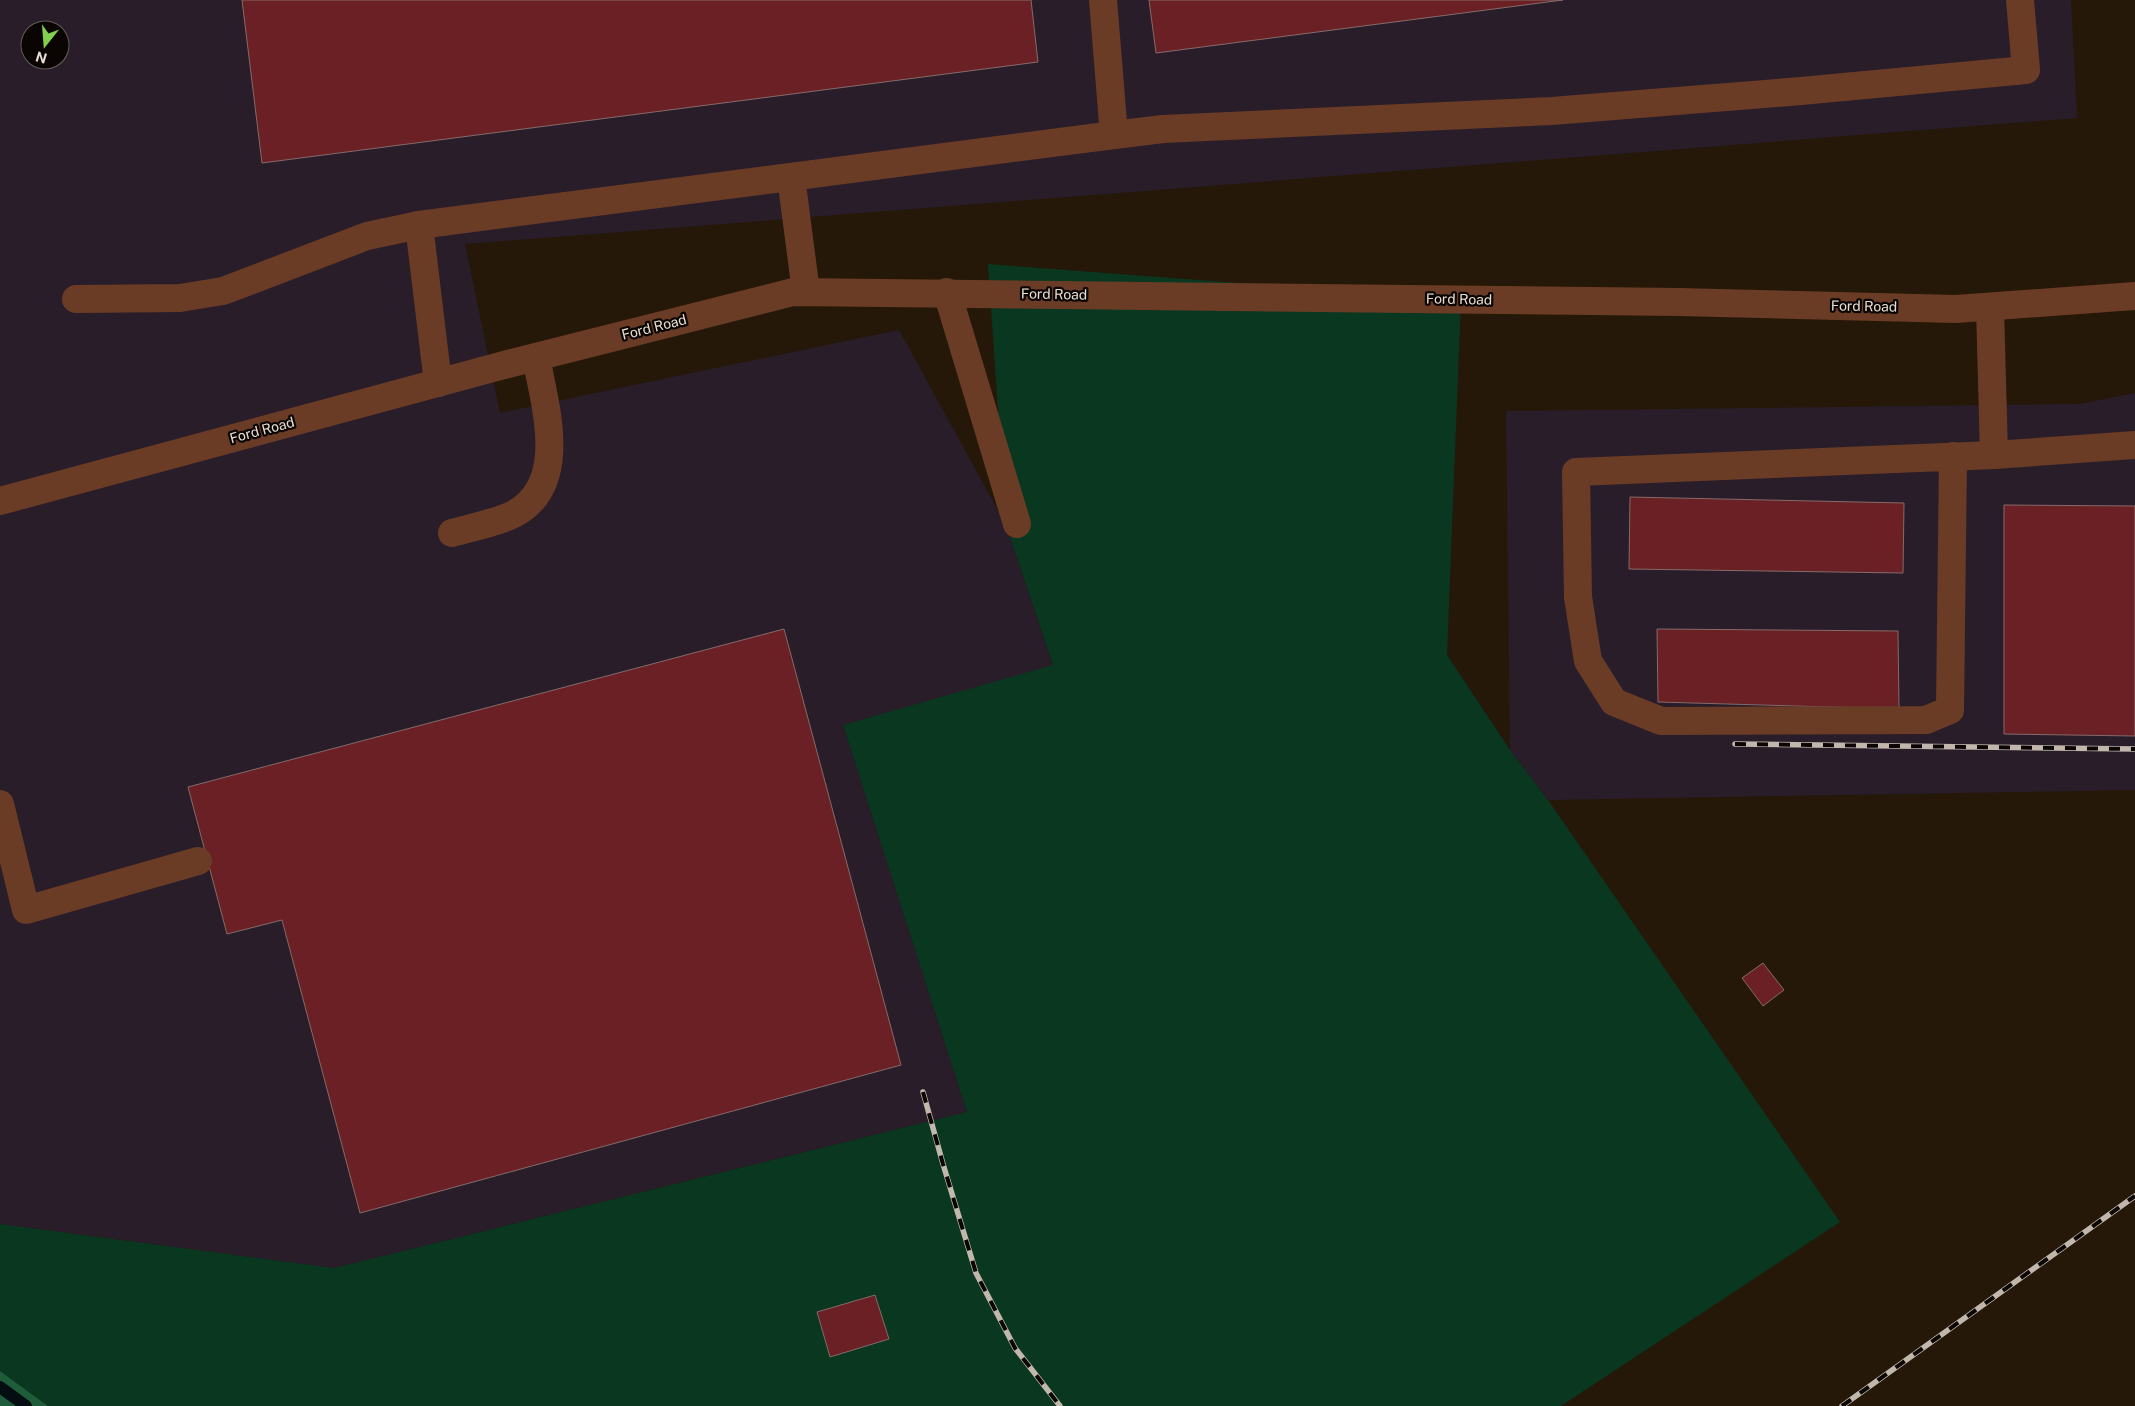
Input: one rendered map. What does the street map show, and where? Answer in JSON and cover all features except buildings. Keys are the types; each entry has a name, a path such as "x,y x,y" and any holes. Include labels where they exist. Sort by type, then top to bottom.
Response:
{"street":[{"path":"1103,0 1114,135"},
{"path":"76,299 180,298 223,291 367,236 419,225 1163,129 1561,110 1791,92 2026,70 2020,0"},
{"path":"791,176 806,292"},
{"path":"419,225 438,383"},
{"name":"Ford Road","path":"0,501 536,357 793,292 947,292 1679,302 1956,309 2135,296"},
{"path":"947,292 1017,524"},
{"path":"1990,306 1994,455"},
{"path":"452,533 513,515 532,501 546,477 550,433 536,357"},
{"path":"1953,456 1950,710 1926,720 1661,722 1614,702 1588,661 1578,597 1576,472 1953,456 1994,455 2135,446"},
{"path":"0,804 26,910 198,861"}],"shaded area":[{"path":"0,0 2071,0 2077,118 465,244 500,413 899,330 1006,525 1053,666 843,725 967,1112 334,1268 0,1224"},
{"path":"2135,393 2135,790 1548,800 1510,750 1506,411 2080,404"}],"green space":[{"path":"988,264 1461,300 1447,655 1510,750 1548,800 1840,1222 1561,1406 48,1406 0,1371 0,1224 334,1268 967,1112 843,725 1053,665 1006,525"},
{"path":"0,1371 48,1406 0,1406"}],"waterway":[{"path":"0,1387 26,1406"}],"railway":[{"path":"1735,744 2135,749"},
{"path":"923,1092 976,1273 1015,1348 1060,1406"},
{"path":"1842,1406 2135,1196"}]}
